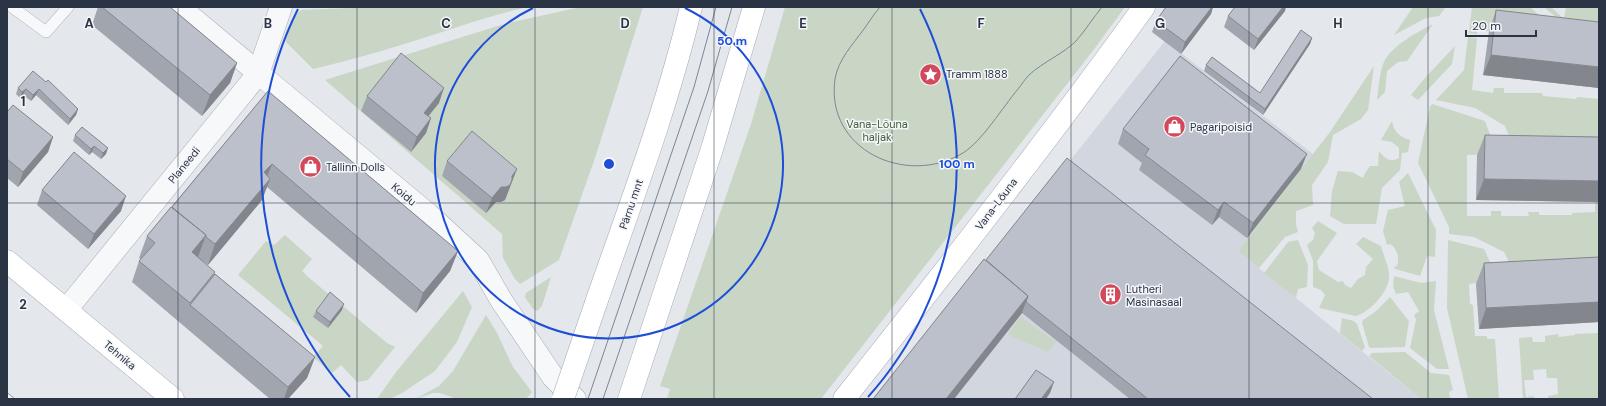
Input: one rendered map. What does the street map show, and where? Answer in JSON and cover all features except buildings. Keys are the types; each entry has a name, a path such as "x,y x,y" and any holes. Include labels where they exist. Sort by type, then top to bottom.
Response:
{"main road":[{"name":"Pärnu mnt","path":"563,399 642,172 683,42 691,7"},
{"path":"629,399 712,149 754,7"},
{"name":"Vana-Lõuna","path":"844,399 948,267 1095,75 1144,7"},
{"name":"Tehnika","path":"7,261 173,399"},
{"name":"Tehnika","path":"66,310 155,399"}],"street":[{"name":"Koidu","path":"178,7 429,215 478,260 501,300 553,377 575,399"},
{"name":"Planeedi","path":"66,310 258,74 281,7"}],"lane":[{"path":"12,7 46,32 68,7"}],"shaded area":[{"path":"1165,41 1313,154 1238,251 1421,399 881,399"}],"green space":[{"path":"379,7 527,7 481,19 375,53 313,69 286,42 290,24 301,10"},
{"path":"581,7 643,7 595,158 559,260 520,284 515,279 503,258 502,234 325,80 504,24"},
{"name":"Vana-Lõuna haljak","path":"785,7 1125,7 1095,48 821,399 670,399 670,397 667,398 670,389 660,386 751,124"},
{"path":"1413,7 1446,7 1439,16 1426,18 1394,35"},
{"path":"1472,7 1530,7 1559,33 1477,31 1477,34 1469,33"},
{"path":"1544,7 1551,7 1564,19 1566,7 1599,7 1599,27 1564,24"},
{"path":"1433,24 1407,61 1398,62 1387,71 1385,92 1377,100 1381,71 1388,56 1406,40"},
{"path":"1468,37 1477,38 1472,90 1493,93 1494,88 1504,88 1504,93 1542,93 1543,96 1598,99 1599,86 1599,149 1467,155 1467,216 1491,216 1491,211 1501,211 1501,216 1529,216 1528,212 1539,212 1539,215 1572,215 1572,213 1595,212 1595,202 1598,202 1599,157 1599,268 1469,284 1470,304 1473,305 1475,336 1487,336 1487,339 1495,339 1499,399 1468,399 1447,308 1448,240 1484,249 1491,264 1511,266 1504,252 1474,237 1449,234 1449,227 1418,163 1430,107 1432,104 1485,121 1492,140 1512,143 1505,126 1475,108 1436,100 1464,70"},
{"path":"1455,46 1452,64 1418,100 1411,95 1424,79"},
{"path":"1374,66 1368,110 1361,119 1333,135 1328,162 1312,185 1313,205 1296,211 1296,224 1298,232 1285,237 1259,268 1238,251 1330,132"},
{"path":"1392,121 1394,128 1398,133 1410,140 1408,152 1402,153 1400,170 1382,188 1376,224 1344,224 1330,216 1332,191 1338,171 1352,172 1363,178 1370,166 1378,166 1379,151 1383,156 1390,160 1399,158 1399,148 1392,142 1381,140"},
{"path":"1408,173 1436,230 1435,257 1427,256 1420,276 1395,269 1394,267 1397,266 1398,263 1397,254 1390,244 1387,245 1383,231 1388,210 1405,206 1399,182"},
{"path":"1318,221 1337,233 1317,261 1319,270 1338,282 1343,281 1345,285 1351,288 1358,279 1365,275 1366,267 1373,259 1356,244 1363,237 1381,246 1389,273 1387,286 1374,305 1356,316 1319,308 1325,295 1321,290 1313,287 1313,261 1307,245 1313,240 1315,233 1312,228"},
{"path":"285,235 312,259 302,271 387,343 395,347 368,380 357,382 341,365 332,373 313,357 323,346 238,275 266,241 274,245"},
{"path":"1298,240 1308,265 1307,287 1298,289 1296,298 1264,273 1288,242"},
{"path":"1394,276 1421,283 1436,281 1434,310 1449,369 1437,369 1410,348 1416,320 1414,315 1419,311 1408,292 1396,294 1393,286"},
{"path":"551,277 542,306 537,311 533,309 525,297 526,293"},
{"path":"463,291 472,307 457,342 435,371 402,393 390,399 377,399 396,372"},
{"path":"1390,297 1409,321 1405,347 1369,347 1362,323 1363,320 1375,312"},
{"path":"486,315 496,331 513,367 532,392 526,399 457,399 440,393 433,393 415,399 439,386 453,371"},
{"path":"1021,317 1056,342 1048,352 1008,334"},
{"path":"1342,318 1354,321 1357,324 1365,347 1362,351 1340,333"},
{"path":"1599,333 1599,399 1548,399 1548,396 1558,394 1557,378 1547,378 1546,369 1533,370 1534,380 1524,380 1526,397 1534,396 1534,399 1523,399 1519,338 1532,337 1533,342 1545,342 1545,336 1558,334 1559,337 1575,334"},
{"path":"1405,352 1431,373 1449,375 1453,390 1449,392 1450,399 1421,399 1369,356 1372,353"}],"tram line":[{"path":"588,399 694,87 716,7"},
{"path":"603,399 708,91 732,7"},
{"path":"880,7 846,52 839,65 835,79 835,104 843,125 856,143 874,155 895,163 918,166 941,162 963,153 970,148 985,132 1028,77 1040,66 1076,41 1102,7"}],"railway":[{"path":"7,395 12,399"}],"place":[{"name":"Tramm 1888","path":"930,74"},
{"name":"Pagaripoisid","path":"1174,127"},
{"name":"Tallinn Dolls","path":"310,167"},
{"name":"Lutheri Masinasaal","path":"1111,295"}]}
